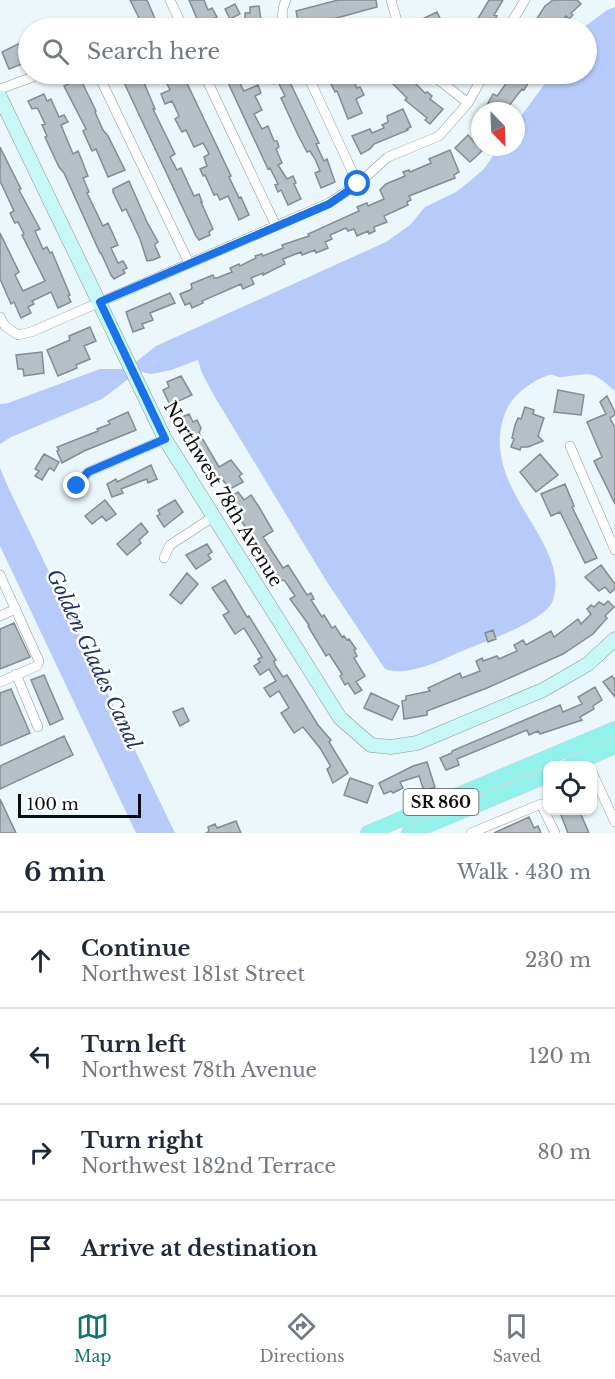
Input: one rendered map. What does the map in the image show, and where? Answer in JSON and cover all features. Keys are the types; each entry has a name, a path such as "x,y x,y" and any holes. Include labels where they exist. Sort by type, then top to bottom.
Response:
{"main road":[{"name":"SR 860","path":"368,833 615,729"},
{"path":"595,761 615,746"},
{"name":"SR 860","path":"409,833 543,777"}],"street":[{"path":"170,0 178,18"},
{"path":"391,0 396,18"},
{"path":"514,18 525,0"},
{"path":"0,89 18,82"},
{"path":"103,84 189,262"},
{"path":"209,84 276,226"},
{"path":"312,84 358,184"},
{"path":"444,84 468,103"},
{"path":"0,317 5,326 18,334 31,332 189,262 329,204 358,184 388,158 439,136 468,103 478,84"},
{"name":"Northwest 78th Avenue","path":"0,97 165,439 340,718 371,745 391,747 417,743 543,690 588,664 615,639"},
{"path":"77,486 88,472 165,439"},
{"path":"570,446 615,550"},
{"path":"164,558 170,545 213,517"},
{"path":"0,575 39,661 37,666 0,682"},
{"path":"0,616 16,609"},
{"path":"16,675 38,727"},
{"path":"580,744 588,761"},
{"path":"597,781 615,822"},
{"path":"474,833 541,804 555,833"}],"water":[{"path":"615,7 615,391 595,376 585,374 560,377 551,375 542,378 529,385 512,400 505,413 500,440 503,466 513,490 550,557 555,578 553,600 540,615 515,629 427,666 405,671 385,669 327,582 213,394 198,360 152,374 141,372 102,399 11,437 0,444 0,404 100,369 122,369 136,362 156,346 386,242 410,225 425,207 456,192 484,169 493,156 525,156 525,111 545,84 597,84 596,18"},
{"path":"0,468 175,833 136,833 0,546"}],"building":[{"path":"130,0 147,0 155,18 139,18"},
{"path":"189,0 204,0 208,10 212,8 217,17 215,18 197,18"},
{"path":"338,0 376,0 377,7 337,18 297,18 296,11"},
{"path":"489,0 503,0 494,15 497,16 496,18 478,18"},
{"path":"553,0 577,0 581,4 571,13 573,15 570,18 566,16 564,18 537,18 545,6"},
{"path":"235,4 240,14 230,18 225,9"},
{"path":"259,6 261,18 245,18 245,13 250,13 250,7"},
{"path":"437,12 440,18 424,18"},
{"path":"18,44 18,66 9,69 2,52"},
{"path":"83,84 103,130 125,170 108,177 96,149 92,151 83,131 86,129 64,86"},
{"path":"125,84 144,84 155,109 153,109 175,154 170,157 177,170 181,168 194,196 199,194 213,229 209,232 210,235 199,240"},
{"path":"167,84 187,84 231,176 229,177 249,215 239,220 228,196 220,200 217,194 214,195 200,169 207,166 204,157 209,154 203,143 194,147 186,130 182,132 175,119 179,116 172,101 165,104 161,94 170,90"},
{"path":"229,84 240,84 244,91 258,85 261,93 255,96 262,110 254,114 262,129 268,126 274,141 277,141 279,147 276,149 282,163 278,165 287,179 293,176 301,199 288,205 281,190 278,192 275,185 278,184 270,168 268,169"},
{"path":"279,84 291,84 319,143 316,144 324,161 327,159 335,182 321,188 315,173 320,171 315,159 310,151 307,152 298,135 281,98 285,96"},
{"path":"331,84 355,84 357,88 360,87 364,95 356,99 362,113 348,119 337,91 335,92"},
{"path":"393,84 416,84 432,96 430,99 443,109 430,124 425,120 427,118 405,100 407,98"},
{"path":"506,84 528,84 512,102 489,102 493,94 497,96"},
{"path":"44,94 47,101 51,99 59,117 64,115 68,122 61,125 73,154 78,151 88,176 83,178 89,192 87,193 103,226 108,223 118,245 111,248 118,263 123,261 127,268 123,270 125,273 114,279 45,137 47,136 42,125 45,124 38,109 32,109 28,101"},
{"path":"403,109 411,127 374,144 361,154 352,136 370,129 372,133 384,128 382,125 388,122 387,116"},
{"path":"468,135 471,138 471,156 477,156 470,162 455,148"},
{"path":"0,147 40,229 35,231 43,249 47,247 50,253 52,252 71,302 58,308 51,292 32,301 34,304 28,307 31,313 21,318 14,302 11,304 0,279 0,233 19,272 15,275 23,291 45,281 18,222 15,223 10,213 14,211 0,181"},
{"path":"450,150 459,172 454,175 455,178 409,196 411,200 407,202 408,205 384,216 387,222 374,227 375,231 369,234 368,231 357,236 354,229 348,231 346,228 330,235 332,239 325,242 328,248 316,253 315,250 302,255 301,252 283,259 285,264 251,278 254,284 243,289 241,284 202,301 203,303 192,308 190,303 185,305 180,294 190,290 191,284 213,275 217,278 232,272 230,268 239,264 240,266 256,258 255,256 262,254 263,256 283,248 282,245 309,236 308,234 359,211 357,207 367,203 368,206 384,199 380,190 386,184 405,176 403,172 409,170 410,172 431,163 429,159"},
{"path":"129,181 158,242 155,246 160,257 153,260 147,261 126,209 122,211 113,192 113,189"},
{"path":"170,293 175,303 150,313 153,320 142,324 144,328 133,332 126,312"},
{"path":"90,327 96,341 84,346 90,359 76,365 77,368 58,376 47,350 70,340 69,336"},
{"path":"42,352 44,373 24,376 23,369 18,369 16,355"},
{"path":"181,376 192,395 170,405 163,390 169,387 167,382"},
{"path":"558,390 584,395 581,415 554,412"},
{"path":"607,396 615,412 615,415 610,418 615,428 615,504 594,461 602,457 587,422 606,414 600,402"},
{"path":"525,407 534,410 533,414 544,418 538,436 543,441 528,447 521,447 520,450 511,447 514,439 512,438 515,425 518,418 521,419"},
{"path":"128,412 136,430 84,451 62,463 57,447 98,431 97,429 110,424 108,421"},
{"path":"189,414 193,422 197,420 201,428 199,433 219,467 231,460 242,474 239,476 243,482 230,489 221,478 214,482 182,426 180,418"},
{"path":"44,454 59,462 54,471 50,468 42,480 35,476 39,471 35,469"},
{"path":"540,454 558,475 536,492 520,472"},
{"path":"151,465 157,479 148,483 147,479 121,489 123,493 112,497 107,484 116,479 117,482"},
{"path":"565,484 574,506 572,507 597,558 585,563 560,512 551,516 541,494"},
{"path":"238,492 244,500 251,495 259,507 273,531 263,537 283,568 288,565 307,595 311,593 314,599 311,600 322,617 324,615 332,628 335,626 342,637 349,639 356,649 354,650 357,656 354,658 365,676 356,682 362,690 355,694 348,683 345,685 340,676 342,674 329,654 326,656 309,625 290,599 295,596 285,581 279,582 252,536 226,500"},
{"path":"105,500 116,514 106,521 102,516 92,524 85,516"},
{"path":"175,500 183,512 164,527 157,516 160,514 158,510"},
{"path":"141,523 148,532 139,540 141,543 127,555 117,544"},
{"path":"207,544 212,552 208,555 211,559 196,569 186,555"},
{"path":"601,565 615,584 615,589 610,593 605,587 599,591 585,577"},
{"path":"187,573 198,584 181,604 170,595"},
{"path":"225,580 276,660 275,665 283,677 287,675 318,725 331,740 329,742 348,773 333,783 327,769 330,765 320,748 303,727 294,733 281,713 289,708 279,691 270,697 264,688 276,681 269,669 260,675 254,666 260,662 258,659 262,657 244,628 235,634 223,615 229,612 212,588"},
{"path":"608,601 614,607 605,616 607,618 593,634 563,654 487,688 427,711 427,715 404,719 402,701 406,700 406,696 430,691 428,688 460,673 462,678 480,671 476,661 497,656 499,659 517,651 514,645 523,640 526,645 551,631 554,637 578,619 581,624 591,614 587,609 591,605 594,607 599,602 604,605"},
{"path":"14,623 30,657 0,669 0,629"},
{"path":"493,630 496,639 488,642 485,633"},
{"path":"44,675 63,719 50,725 31,680"},
{"path":"612,676 615,680 615,697 603,682"},
{"path":"595,687 602,700 593,706 594,709 580,717 582,720 540,734 538,731 529,735 527,730 457,759 459,765 446,770 440,758 452,751 560,705 563,712 582,704 578,697"},
{"path":"11,689 30,733 0,746 0,693"},
{"path":"371,693 399,706 392,720 364,708"},
{"path":"183,708 189,721 180,726 173,712"},
{"path":"64,736 73,755 0,789 0,766"},
{"path":"427,762 435,787 424,791 419,776 400,782 403,788 384,794 379,783 413,766"},
{"path":"350,778 373,786 367,803 344,795"},
{"path":"0,799 16,833 0,833"},
{"path":"561,815 581,815 589,833 568,833"},
{"path":"529,817 534,828 538,826 541,833 494,833"},
{"path":"236,821 241,833 206,833 209,831 208,827 215,824 217,828"}],"route":[{"path":"77,486 88,472 165,439 100,302 329,204 358,184"}],"water label":[{"name":"Golden Glades Canal","path":"94,659"}]}
